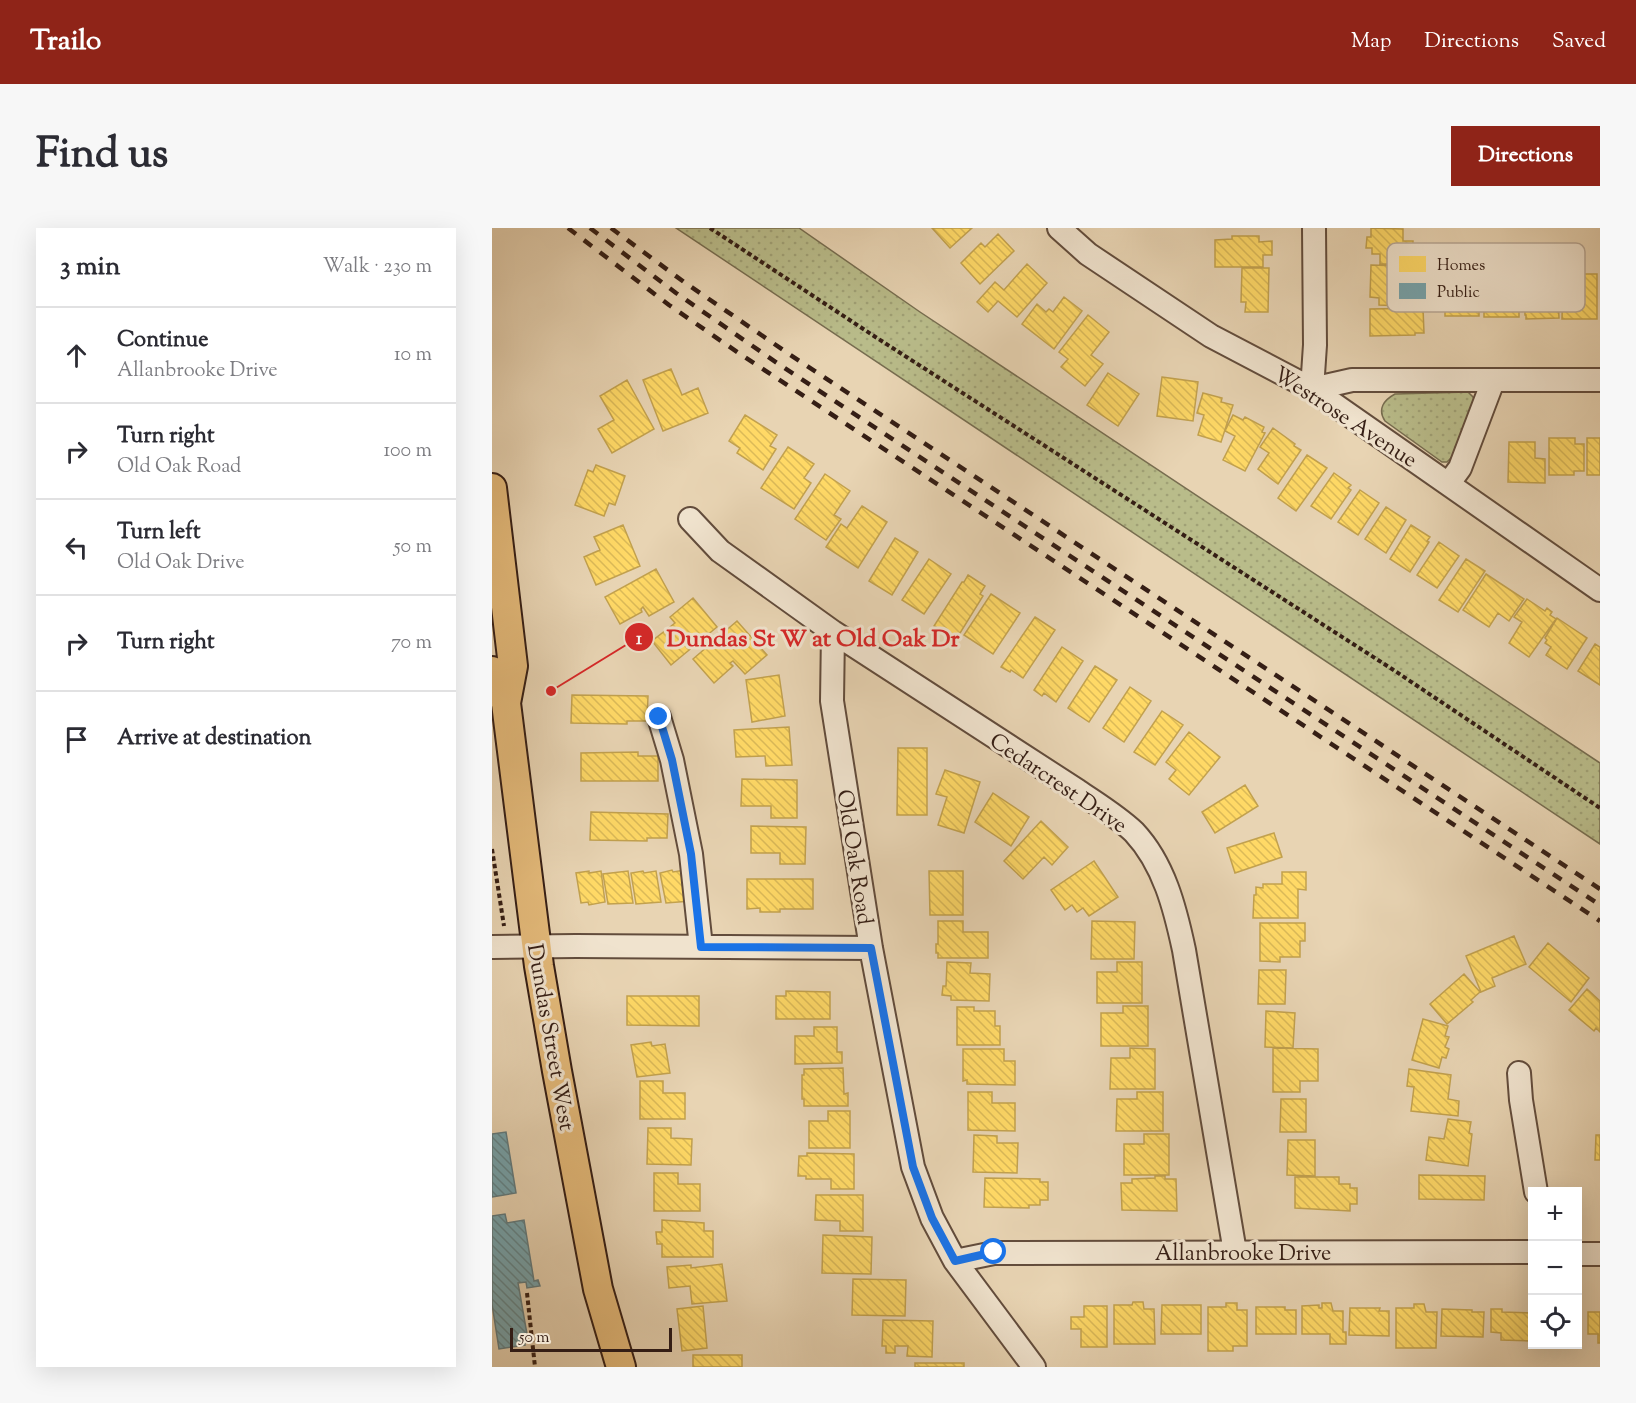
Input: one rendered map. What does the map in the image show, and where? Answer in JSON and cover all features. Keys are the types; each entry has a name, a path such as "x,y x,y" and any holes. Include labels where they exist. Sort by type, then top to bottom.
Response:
{"main road":[{"name":"Dundas Street West","path":"492,488 513,666 506,702"},
{"name":"Dundas Street West","path":"492,671 506,702 536,946 597,1288 621,1367"}],"street":[{"name":"Westrose Avenue","path":"1059,228 1088,254 1211,336 1312,389 1600,590"},
{"path":"1314,228 1315,345 1312,389 1352,380 1600,380"},
{"path":"1449,483 1460,468 1493,381"},
{"name":"Cedarcrest Drive","path":"690,519 720,551 833,632 1114,815 1135,834 1153,860 1174,905 1184,950 1235,1252"},
{"name":"Old Oak Road","path":"833,632 832,701 871,948 913,1167 932,1218 955,1261 1034,1367"},
{"path":"659,717 672,760 691,854 701,947"},
{"path":"492,947 871,948"},
{"path":"1519,1073 1535,1187"},
{"name":"Allanbrooke Drive","path":"955,1261 994,1252 1528,1252"},
{"path":"1582,1254 1600,1254"}],"path":[{"path":"710,228 1392,669 1600,808"},
{"path":"492,849 502,917"},
{"path":"527,1293 535,1367"}],"green space":[{"path":"676,228 799,228 920,312 1600,763 1600,844"},
{"path":"1468,392 1475,402 1457,452 1447,462 1442,462 1385,421 1383,417 1383,405 1395,394"}],"building: Homes":[{"path":"932,228 972,228 950,248"},
{"path":"1371,228 1403,229 1403,241 1413,241 1413,243 1387,243 1387,264 1380,264 1380,254 1372,254 1372,248 1366,248 1367,237 1371,237"},
{"path":"998,234 1014,251 980,284 961,263 981,243 985,247"},
{"path":"1232,236 1259,236 1259,242 1272,241 1272,255 1263,255 1263,267 1215,267 1215,240 1232,239"},
{"path":"1027,264 1047,283 1017,317 998,301 988,312 977,302 995,282 1004,290"},
{"path":"1371,265 1387,266 1387,305 1379,305 1379,298 1370,297"},
{"path":"1242,268 1269,268 1268,312 1245,312 1246,302 1241,302"},
{"path":"1585,274 1597,274 1597,319 1562,319 1562,312 1585,312"},
{"path":"1064,297 1082,311 1054,349 1022,324 1037,304 1046,312 1049,309 1053,312"},
{"path":"1370,309 1387,309 1387,312 1423,312 1424,333 1370,336"},
{"path":"1445,312 1479,312 1479,316 1445,316"},
{"path":"1484,312 1519,312 1519,317 1484,317"},
{"path":"1525,312 1559,312 1559,318 1526,319"},
{"path":"1088,315 1109,332 1091,355 1103,364 1085,386 1061,367 1068,359 1059,352"},
{"path":"671,369 682,395 698,388 708,413 663,431 643,380"},
{"path":"1108,373 1139,394 1118,426 1087,405"},
{"path":"1162,377 1198,382 1193,421 1157,416"},
{"path":"627,380 654,429 612,453 598,429 614,420 600,396"},
{"path":"1203,393 1222,398 1221,402 1233,405 1221,442 1198,435 1204,415 1197,413"},
{"path":"745,415 777,435 770,446 776,449 763,470 737,453 740,448 729,441"},
{"path":"1233,415 1243,420 1245,417 1264,427 1262,432 1265,433 1245,471 1223,460 1235,436 1225,431"},
{"path":"1273,428 1301,450 1278,484 1258,469 1269,453 1260,447"},
{"path":"1549,438 1575,438 1575,444 1584,444 1584,471 1574,471 1574,475 1549,475"},
{"path":"1587,438 1600,438 1600,475 1587,475"},
{"path":"1509,442 1535,442 1535,458 1545,459 1545,483 1508,482"},
{"path":"788,447 814,464 804,478 811,483 794,509 761,488"},
{"path":"1307,455 1327,468 1296,511 1278,498"},
{"path":"596,465 625,476 615,505 609,503 604,516 575,505 588,470 593,472"},
{"path":"1334,473 1351,485 1348,488 1351,490 1331,519 1311,506"},
{"path":"825,474 850,491 834,515 841,519 826,540 795,519"},
{"path":"1360,490 1379,503 1358,535 1338,522"},
{"path":"862,506 887,522 858,568 826,547 841,524 847,528"},
{"path":"1386,507 1406,520 1386,553 1365,539"},
{"path":"623,525 640,566 596,585 584,557 600,550 594,537"},
{"path":"1411,525 1430,537 1410,572 1390,559"},
{"path":"895,538 918,552 892,595 869,581"},
{"path":"1439,542 1459,556 1437,588 1417,575"},
{"path":"929,559 951,574 924,614 902,600"},
{"path":"1466,559 1485,571 1458,612 1439,600"},
{"path":"656,569 674,602 649,616 643,607 642,612 620,624 605,597"},
{"path":"1486,574 1524,599 1509,621 1498,613 1489,627 1463,610"},
{"path":"968,575 985,586 980,594 983,596 957,638 952,635 951,637 934,626"},
{"path":"991,594 1020,613 993,654 964,635"},
{"path":"693,598 717,627 671,665 652,641 675,623 670,617"},
{"path":"1527,599 1545,611 1547,608 1552,612 1550,615 1556,619 1529,657 1509,643 1522,622 1514,617"},
{"path":"1035,617 1055,630 1023,678 1001,667"},
{"path":"1557,618 1587,638 1567,669 1546,655 1551,647 1545,643 1547,640 1545,638"},
{"path":"737,621 767,655 745,674 733,661 730,663 733,666 714,683 693,659"},
{"path":"1595,644 1600,647 1600,685 1578,671"},
{"path":"1062,647 1083,661 1056,702 1044,693 1042,696 1034,690"},
{"path":"1095,666 1117,680 1089,722 1068,708"},
{"path":"779,675 785,716 752,722 746,680"},
{"path":"1130,687 1151,701 1124,742 1103,728"},
{"path":"572,695 648,696 647,721 627,721 627,724 571,723"},
{"path":"1162,711 1183,725 1155,765 1134,752"},
{"path":"789,727 792,765 766,766 765,756 736,757 734,730"},
{"path":"1189,732 1220,757 1189,795 1169,779 1176,770 1166,762"},
{"path":"898,748 927,748 927,815 897,815"},
{"path":"638,752 638,756 658,756 658,781 581,781 581,753"},
{"path":"945,770 980,782 964,833 938,825 947,797 936,794"},
{"path":"742,779 797,780 797,818 771,818 771,806 741,806"},
{"path":"1245,785 1258,806 1215,833 1202,812"},
{"path":"993,793 1029,817 1011,846 975,822"},
{"path":"591,812 668,814 667,838 647,838 647,841 590,840"},
{"path":"1041,821 1068,847 1052,865 1044,857 1023,879 1004,861"},
{"path":"751,826 806,827 805,864 780,864 780,853 751,853"},
{"path":"1274,833 1282,857 1235,873 1227,848"},
{"path":"1094,861 1118,897 1089,916 1083,908 1077,912 1072,905 1065,910 1051,890"},
{"path":"672,870 673,872 685,870 691,901 666,903 660,873"},
{"path":"589,871 589,873 601,871 605,902 589,905 588,902 581,903 576,873"},
{"path":"628,871 633,903 608,904 603,874"},
{"path":"643,871 644,873 656,871 661,902 636,904 631,873"},
{"path":"929,871 963,871 963,915 930,915"},
{"path":"1282,872 1306,872 1306,890 1298,889 1298,918 1253,918 1256,887 1263,888 1263,884 1282,884"},
{"path":"747,879 813,879 813,909 780,909 780,912 760,912 760,908 747,909"},
{"path":"938,921 963,921 963,932 988,932 988,958 938,958 936,944 938,944"},
{"path":"1092,921 1135,922 1134,959 1091,959"},
{"path":"1260,923 1305,923 1305,941 1300,941 1300,957 1280,957 1280,962 1260,961"},
{"path":"1514,936 1526,964 1492,978 1495,986 1481,992 1466,956"},
{"path":"1548,943 1589,978 1571,1002 1529,967"},
{"path":"947,962 971,963 970,973 990,974 989,1001 951,1000 951,996 942,995 943,986 946,986"},
{"path":"1117,962 1142,962 1142,1003 1097,1003 1097,972 1117,972"},
{"path":"1259,970 1286,970 1285,1004 1258,1004"},
{"path":"1464,974 1480,992 1471,1000 1473,1002 1447,1024 1430,1004"},
{"path":"1587,989 1600,1001 1600,1032 1596,1028 1594,1031 1569,1010"},
{"path":"786,991 830,992 830,1019 776,1019 776,996 786,996"},
{"path":"627,996 699,996 699,1026 627,1025"},
{"path":"1123,1006 1148,1006 1148,1046 1101,1046 1101,1013 1123,1013"},
{"path":"957,1007 974,1007 974,1011 995,1011 995,1026 1000,1026 1000,1045 957,1045"},
{"path":"1266,1011 1295,1013 1293,1048 1265,1047"},
{"path":"1423,1019 1448,1026 1445,1036 1449,1037 1445,1047 1449,1049 1446,1058 1442,1057 1439,1068 1412,1060"},
{"path":"814,1027 837,1027 837,1052 842,1052 842,1063 795,1064 795,1036 814,1036"},
{"path":"651,1042 652,1046 665,1044 670,1073 637,1077 631,1045"},
{"path":"1130,1048 1155,1049 1155,1089 1110,1089 1111,1058 1130,1058"},
{"path":"1273,1048 1318,1049 1318,1081 1300,1081 1300,1092 1273,1092"},
{"path":"963,1049 1004,1049 1004,1061 1015,1061 1015,1085 967,1084 967,1080 963,1081"},
{"path":"843,1068 844,1094 848,1093 848,1106 804,1106 802,1075 804,1075 804,1069"},
{"path":"1409,1069 1451,1075 1448,1099 1459,1101 1458,1116 1411,1111 1414,1087 1407,1086"},
{"path":"640,1081 663,1081 663,1093 685,1093 685,1119 640,1119"},
{"path":"968,1092 992,1092 992,1103 1015,1103 1015,1131 968,1130"},
{"path":"1137,1092 1163,1092 1163,1131 1116,1131 1117,1099 1137,1099"},
{"path":"1281,1099 1306,1099 1306,1132 1280,1132"},
{"path":"828,1111 850,1111 850,1148 809,1148 809,1121 828,1121"},
{"path":"1448,1119 1471,1122 1469,1133 1472,1134 1468,1166 1426,1160 1429,1137 1444,1139"},
{"path":"648,1128 671,1128 671,1138 692,1139 691,1165 647,1164"},
{"path":"1144,1134 1169,1134 1169,1175 1124,1175 1124,1144 1144,1144"},
{"path":"974,1135 997,1136 997,1143 1018,1143 1017,1173 973,1172"},
{"path":"1596,1135 1600,1135 1600,1160 1595,1160"},
{"path":"1288,1140 1315,1140 1315,1176 1287,1175"},
{"path":"807,1153 854,1154 854,1189 831,1189 831,1179 806,1179 806,1176 798,1176 799,1156 807,1156"},
{"path":"654,1173 678,1173 678,1184 700,1184 700,1211 654,1211"},
{"path":"1419,1175 1485,1176 1484,1200 1419,1199"},
{"path":"1155,1176 1176,1179 1177,1211 1122,1210 1121,1183 1132,1183 1132,1179 1155,1178"},
{"path":"1295,1177 1339,1177 1339,1184 1350,1184 1350,1188 1357,1188 1357,1204 1350,1204 1350,1211 1295,1208"},
{"path":"985,1178 1040,1179 1040,1182 1048,1182 1048,1200 1040,1200 1040,1205 1029,1205 1029,1208 984,1207"},
{"path":"816,1195 863,1195 863,1231 840,1231 840,1221 815,1220"},
{"path":"662,1220 704,1223 704,1231 713,1231 713,1257 662,1257 662,1244 657,1244 656,1232 662,1232"},
{"path":"823,1235 872,1237 871,1274 822,1273"},
{"path":"722,1264 727,1301 692,1304 690,1286 669,1288 667,1267 691,1265 691,1268"},
{"path":"853,1279 906,1280 905,1316 852,1315"},
{"path":"1133,1302 1143,1302 1144,1309 1154,1309 1155,1344 1114,1344 1114,1305 1132,1305"},
{"path":"1226,1303 1237,1303 1237,1310 1247,1310 1247,1346 1233,1346 1233,1351 1208,1351 1208,1307 1226,1307"},
{"path":"1322,1303 1331,1303 1333,1311 1343,1311 1343,1332 1346,1332 1346,1344 1330,1344 1330,1334 1302,1334 1302,1306 1319,1305 1319,1308 1322,1308"},
{"path":"1414,1304 1424,1304 1426,1312 1437,1312 1436,1348 1396,1348 1396,1308 1414,1308"},
{"path":"1162,1305 1201,1305 1201,1334 1161,1334"},
{"path":"703,1306 707,1348 682,1351 677,1309"},
{"path":"1084,1306 1107,1306 1107,1347 1081,1347 1081,1329 1071,1329 1071,1317 1084,1317"},
{"path":"1256,1307 1285,1307 1285,1310 1296,1310 1296,1334 1256,1334"},
{"path":"1350,1308 1380,1308 1379,1311 1389,1311 1389,1336 1349,1335"},
{"path":"1442,1309 1484,1312 1483,1337 1441,1336"},
{"path":"1491,1309 1502,1309 1502,1312 1528,1313 1528,1341 1501,1340 1501,1333 1491,1332"},
{"path":"1588,1312 1600,1312 1600,1343 1598,1343 1598,1334 1588,1334"},
{"path":"883,1320 933,1321 932,1357 907,1356 908,1346 895,1346 895,1353 886,1353 886,1346 882,1346"},
{"path":"693,1355 742,1355 742,1367 693,1367"},
{"path":"915,1363 964,1363 964,1367 915,1367"}],"building: Public":[{"path":"506,1132 516,1193 492,1197 492,1134"},
{"path":"505,1214 507,1223 524,1220 534,1281 538,1280 540,1286 527,1288 526,1282 518,1283 527,1334 524,1335 525,1345 499,1349 492,1304 492,1216"}],"railway":[{"path":"568,228 669,305 740,354 1600,921"},
{"path":"590,228 676,293 780,365 1600,905"},
{"path":"611,228 684,282 789,354 1600,889"}],"place":[{"name":"Dundas St W at Old Oak Dr","path":"551,691"}],"route":[{"path":"659,717 672,760 691,854 701,947 871,948 913,1167 932,1218 955,1261 994,1252"}]}
